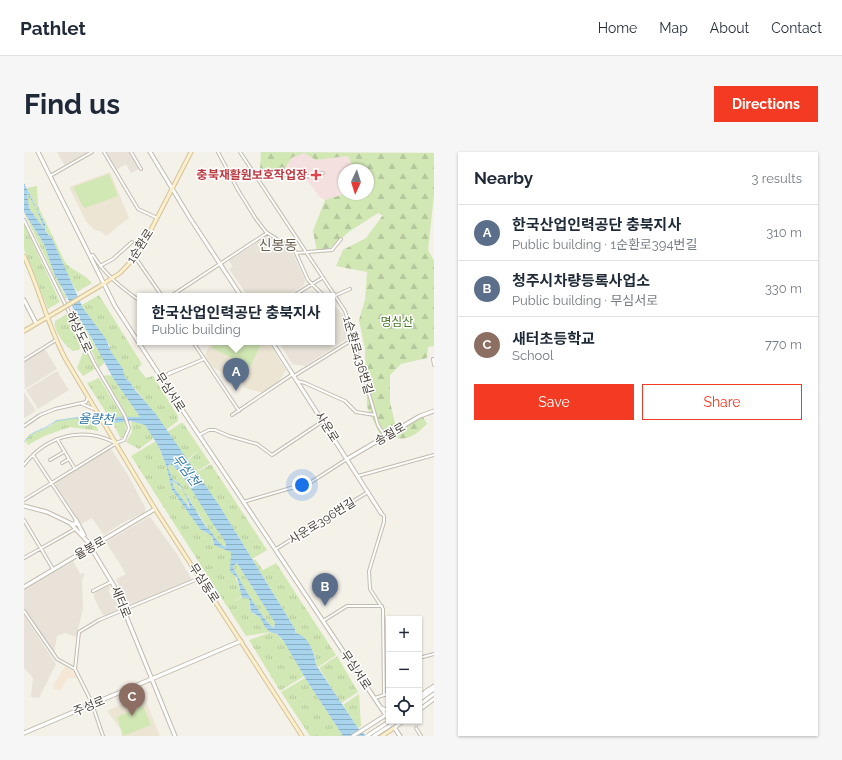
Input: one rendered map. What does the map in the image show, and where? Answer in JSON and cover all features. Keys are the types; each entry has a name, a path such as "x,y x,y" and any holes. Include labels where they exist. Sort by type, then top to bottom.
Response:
{"main road":[{"name":"1순환로","path":"48,317 102,285 135,257 191,152"},
{"path":"24,256 56,340 97,411"},
{"path":"24,331 48,317"},
{"name":"무심동로","path":"97,411 155,509 301,736"},
{"path":"382,736 394,728"}],"street":[{"name":"무심서로","path":"38,152 90,257 102,285 137,341"},
{"path":"50,176 92,152"},
{"name":"1순환로","path":"104,152 138,209 157,218"},
{"path":"131,152 141,169"},
{"path":"150,152 172,190 239,293"},
{"path":"218,152 250,210 268,233 292,248 296,253 311,284 321,293"},
{"name":"1순환로436번길","path":"240,152 331,293"},
{"path":"227,170 254,174 271,173 304,177 323,173"},
{"name":"하상도로","path":"24,220 94,363 128,423 127,437 122,442 116,443"},
{"path":"176,293 268,233"},
{"path":"296,253 332,250 341,239"},
{"path":"100,266 113,259 132,242"},
{"path":"90,257 93,255 100,266 112,278 137,299"},
{"path":"135,257 160,293"},
{"path":"298,293 322,278"},
{"path":"335,296 350,289"},
{"name":"1순환로436번길","path":"335,299 345,311 352,340 378,425 385,436"},
{"path":"24,300 25,305 36,323"},
{"path":"24,360 56,340"},
{"path":"232,415 293,375 352,340"},
{"name":"무심서로","path":"140,345 386,714"},
{"path":"195,345 239,411"},
{"name":"사운로","path":"274,345 382,513"},
{"path":"160,377 204,359"},
{"path":"433,359 434,365"},
{"path":"297,382 305,383 344,401 356,412 375,415"},
{"path":"79,404 87,401 88,396"},
{"path":"24,426 47,412 68,405 88,405 97,411"},
{"name":"송절로","path":"347,459 420,416 434,411"},
{"path":"200,435 209,430 215,430 229,436 257,444 272,455 323,421"},
{"path":"102,437 107,437 108,430"},
{"path":"24,465 33,454 57,439 77,434 102,437 116,443"},
{"path":"57,439 75,469"},
{"path":"24,500 116,443"},
{"path":"50,460 64,452"},
{"path":"33,454 76,520 89,544"},
{"path":"358,476 434,455"},
{"path":"62,463 69,459"},
{"path":"243,502 291,488 305,486 347,459"},
{"name":"사운로396번길","path":"275,550 368,492"},
{"name":"새터로","path":"24,506 53,515 71,524 89,544 112,582 153,679 175,736"},
{"name":"율봉로","path":"24,587 155,509"},
{"path":"375,698 384,695 383,616 382,606 370,589 369,571 384,522 384,516 382,513"},
{"path":"24,520 53,569"},
{"path":"71,524 76,524 76,520"},
{"path":"24,558 76,528"},
{"path":"103,736 92,704 76,669 79,632 85,627 200,578"},
{"path":"93,591 112,582"},
{"path":"323,621 347,606 382,606"},
{"path":"24,611 57,659 76,669"},
{"name":"주성로","path":"24,733 241,641"},
{"path":"422,657 434,654"},
{"path":"422,694 434,686"},
{"path":"422,698 434,689"},
{"path":"422,703 434,694"},
{"path":"422,708 434,700"},
{"path":"381,707 386,710"},
{"path":"353,736 386,720"},
{"path":"367,736 386,721"},
{"name":"무심서로","path":"392,724 400,736"},
{"path":"374,736 392,724"},
{"path":"394,728 399,724"},
{"path":"416,728 421,736"}],"shaded area":[{"path":"57,152 88,152 65,166"},
{"path":"106,152 129,152 139,169 131,173 126,164 116,170"},
{"name":"충북재활원보호작업장","path":"304,153 316,160 348,156 351,164 338,164 338,196 325,200 320,197 306,179 289,177 285,169 291,158"},
{"path":"110,172 129,218 106,236 100,231 94,230 86,221 69,187"},
{"path":"268,235 292,251 305,280 304,285 292,293 246,293 229,269 233,267 229,261"},
{"path":"335,306 343,315 348,338 305,366 292,364 281,345 335,345"},
{"path":"210,345 270,345 286,370 278,383 263,393 243,387 242,382 212,367 205,355"},
{"path":"45,349 57,369 25,389 24,361"},
{"path":"57,371 69,390 38,409 26,390"},
{"path":"24,392 36,411 24,418"},
{"path":"111,449 128,475 146,509 144,513 122,523 104,535 92,518 81,524 56,486 56,482"},
{"path":"149,517 177,554 192,580 129,607 116,579 126,574 106,542"},
{"path":"73,561 80,574 85,573 82,580 83,609 76,637 65,633 57,636 54,654 24,608 24,590"},
{"path":"109,585 110,589 108,590 112,598 114,597 120,611 107,616 103,615 94,598 94,591"},
{"path":"24,615 56,664 39,698 31,697 33,678 24,668"},
{"path":"65,666 75,672 78,678 68,678 61,690 53,689 54,684"},
{"path":"143,694 160,736 122,736 121,730 107,711"}],"green space":[{"name":"명심산","path":"261,152 434,153 434,195 428,250 434,261 434,346 428,347 427,358 401,364 390,375 390,402 396,427 422,415 427,424 410,437 394,438 379,433 367,407 365,349 359,320 365,300 367,272 336,266 343,250 366,238 383,215 378,213 350,231 330,248 317,252 313,231 325,200 338,196 338,200 374,200 374,164 351,164 348,156 316,160 304,153 291,158 285,169 260,170"},
{"path":"109,174 118,196 85,208 73,187"},
{"path":"37,186 38,206 65,262 92,283 77,292 61,263 52,239 45,231 45,224 27,188"},
{"path":"27,191 37,210 44,230 29,208"},
{"path":"24,212 44,244 54,273 61,283 61,288 67,298 65,299"},
{"path":"24,224 60,302 48,309 24,249"},
{"path":"99,295 142,364 138,368 146,378 153,376 178,416 178,421 166,430 130,382 125,378 109,348 110,346 83,308 82,305"},
{"path":"74,310 105,362 99,368 85,335 72,311"},
{"path":"67,314 76,327 80,337 81,346 79,350 73,351 70,349 60,338 56,329 55,321"},
{"path":"214,345 261,345 250,367 212,348"},
{"path":"85,347 95,369 83,376 77,368"},
{"path":"104,376 112,376 140,417 128,417"},
{"path":"99,378 123,417 109,417 87,383"},
{"path":"81,417 91,418 99,431 70,427 44,436 28,445 25,440 30,434 52,425 56,420"},
{"path":"125,421 126,432 121,439 113,423"},
{"path":"131,421 145,425 154,438 139,449 126,442 132,432"},
{"path":"183,423 210,463 199,470 191,462 199,471 211,464 267,550 252,559 219,505 188,461 199,449 187,460 167,432"},
{"path":"156,441 166,465 172,490 200,529 212,536 213,544 231,552 231,564 242,596 231,603 242,597 249,599 250,610 253,614 260,617 270,632 246,636 131,456"},
{"path":"169,464 181,474 188,484 223,536 226,544 225,547 213,536 197,511 198,519 195,517 193,505 186,494 189,509 174,488 172,481 185,492 177,482 172,479 168,468"},
{"path":"255,559 263,570 276,563 336,655 318,667 316,665 314,654 310,646 304,639 295,633 295,629 253,560"},
{"path":"237,563 275,623 274,628 258,610 240,581 233,567"},
{"path":"271,632 281,638 286,644 304,676 280,691 249,640"},
{"path":"337,656 358,692 341,703 319,668"},
{"path":"305,678 343,736 310,736 281,692"},
{"path":"359,694 361,726 358,728 343,705"},
{"path":"143,706 151,725 123,736 117,717"}],"water":[{"name":"무심천","path":"24,183 45,224 45,231 52,239 83,308 106,339 111,352 123,369 125,378 155,413 219,505 295,629 295,633 304,637 310,645 316,665 358,728 366,736 343,736 307,681 283,640 277,634 270,632 265,627 260,617 251,612 249,599 242,597 237,578 230,571 231,552 214,545 212,536 200,529 172,490 166,465 159,447 145,425 131,421 113,423 109,417 140,417 113,378 74,310 54,273 44,244 24,212","holes":["27,192 37,210 44,229 29,208","169,464 175,467 181,474 222,536 226,544 225,547 206,527 179,483 173,480 168,468","172,481 182,489 190,509 174,488","237,563 275,623 274,628 258,610 233,567"]}],"waterway":[{"name":"율량천","path":"24,442 33,433 56,421 87,416 99,418"},
{"name":"율량천","path":"102,418 111,420"}],"place":[{"name":"충북재활원보호작업장","path":"316,175"},
{"name":"한국산업인력공단 충북지사","path":"236,391"},
{"name":"청주시차량등록사업소","path":"325,606"},
{"name":"새터초등학교","path":"132,716"}],"district":[{"name":"신봉동","path":"278,245"}]}
